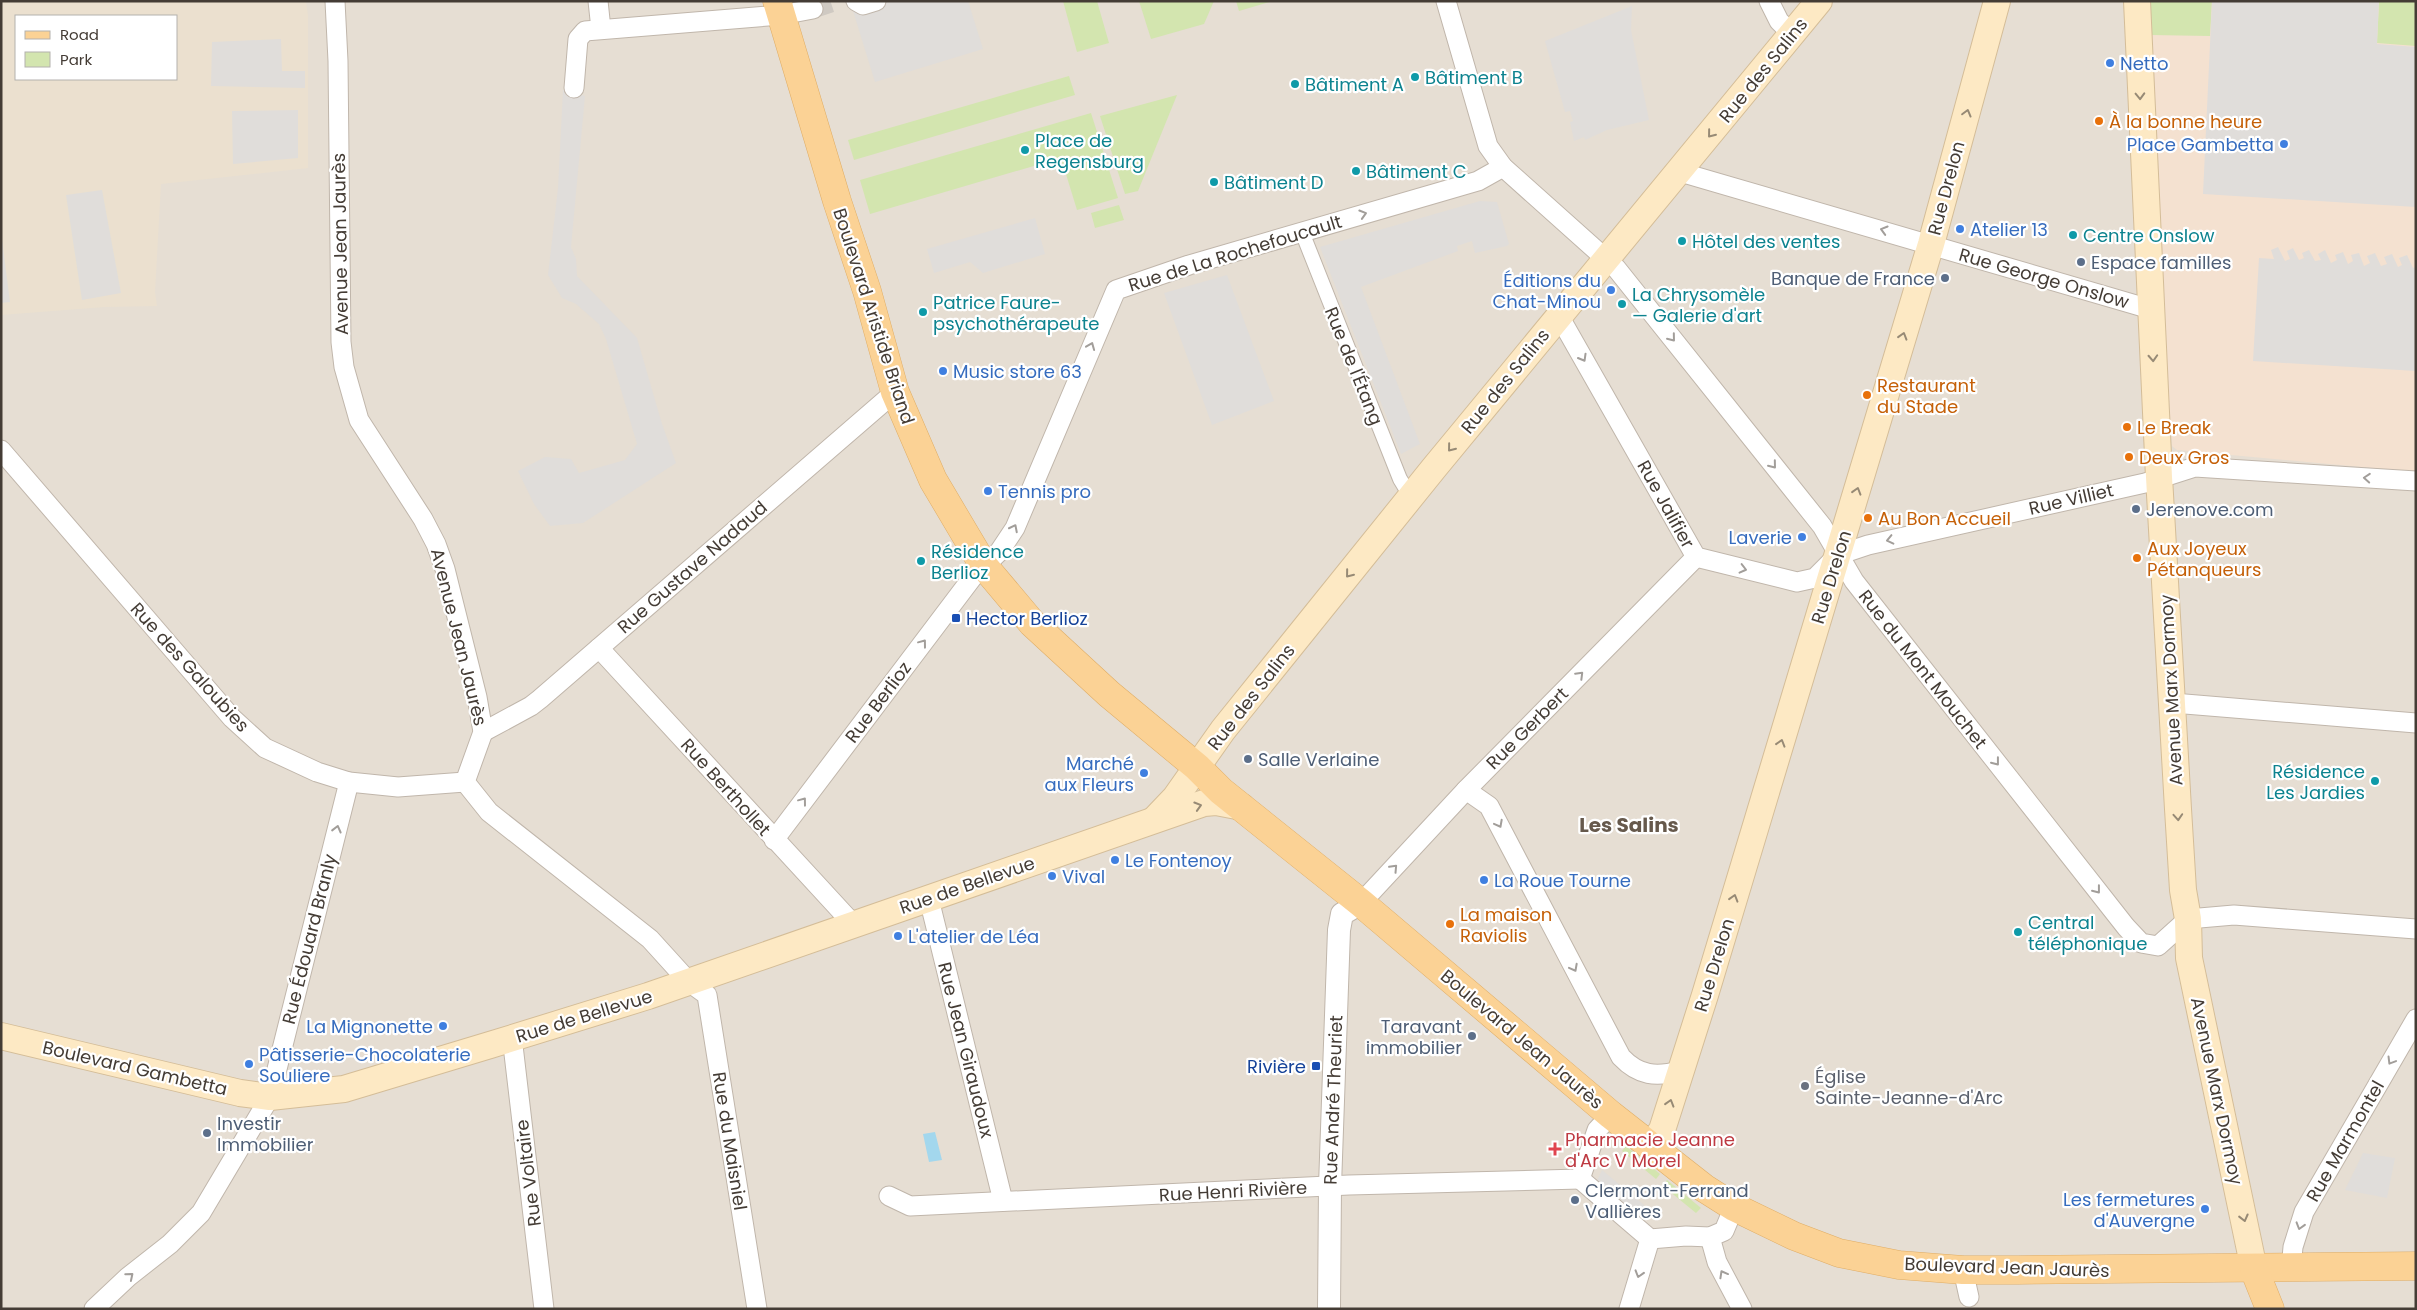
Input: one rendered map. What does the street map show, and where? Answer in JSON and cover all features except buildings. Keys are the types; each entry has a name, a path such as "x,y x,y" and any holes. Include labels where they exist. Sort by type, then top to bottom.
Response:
{"main road":[{"name":"Rue des Salins","path":"1197,767 1223,730 1411,497 1819,1"},
{"name":"Rue Drelon","path":"1650,1147 1662,1130 1705,995 1931,244 1997,1"},
{"name":"Avenue Marx Dormoy","path":"2137,1 2159,477 2183,890 2188,918 2189,958 2254,1269 2270,1309"},
{"name":"Boulevard Aristide Briand","path":"779,8 836,201 867,291 894,392 933,480 984,566 1032,623 1053,644 1197,767"},
{"name":"Boulevard Jean Jaurès","path":"1197,767 1221,790 1361,903 1650,1147 1681,1171 1734,1207 1794,1236 1839,1252 1899,1264 1963,1270 2291,1269 2416,1266"},
{"name":"Rue de Bellevue","path":"1155,819 1175,798 1197,767"},
{"name":"Rue de Bellevue","path":"270,1097 344,1089 689,982 1204,803 1216,802 1242,806"},
{"name":"Boulevard Gambetta","path":"1,1036 240,1093 270,1097"},
{"path":"2279,1309 2291,1269"}],"street":[{"name":"Avenue Jean Jaurès","path":"334,1 338,70 341,342 344,367 360,420 424,519 436,544 456,614 484,732 465,782"},
{"path":"598,1 601,29"},
{"path":"856,1 863,5 876,1"},
{"name":"Rue du Mont Mouchet","path":"1446,1 1488,146 1504,167 1608,259 1822,526 1854,581 2126,927 2141,943 2174,950 2189,958"},
{"path":"1769,1 1779,21 1792,34"},
{"path":"574,88 578,39 585,31 779,8 813,9"},
{"name":"Rue de La Rochefoucault","path":"984,566 999,552 1014,528 1116,290 1163,273 1478,181 1504,167"},
{"name":"Rue George Onslow","path":"1680,172 2150,309"},
{"name":"Rue de l'Étang","path":"1302,232 1400,479 1411,497"},
{"name":"Rue Jalifier","path":"1559,316 1696,557 1797,582 1815,578 1838,555"},
{"name":"Rue Gustave Nadaud","path":"484,732 531,706 894,392"},
{"name":"Rue des Galoubies","path":"1,450 232,718 266,748 317,772 349,782 398,787 465,782"},
{"name":"Rue Villiet","path":"1838,555 1868,544 2145,483 2195,467 2416,481"},
{"name":"Rue Gerbert","path":"1361,903 1466,790 1696,557"},
{"name":"Rue Berlioz","path":"774,840 972,578 984,566"},
{"name":"Rue Berthollet","path":"600,648 774,840 854,925"},
{"path":"2173,703 2416,723"},
{"name":"Rue Édouard Branly","path":"270,1097 349,782"},
{"path":"465,782 489,812 650,939 689,982"},
{"path":"1466,790 1489,806 1621,1057 1628,1064 1645,1074 1667,1074 1680,1070"},
{"name":"Rue Jean Giraudoux","path":"929,899 1003,1201"},
{"name":"Rue André Theuriet","path":"1329,1309 1330,1186 1339,930 1342,914 1361,903"},
{"path":"2158,946 2188,918 2234,915 2416,929"},
{"name":"Rue du Maisniel","path":"689,982 707,995 757,1309"},
{"name":"Rue Marmontel","path":"2291,1269 2293,1247 2304,1212 2416,1019"},
{"name":"Rue Voltaire","path":"512,1037 544,1309"},
{"path":"94,1309 128,1277 170,1244 201,1213 270,1097"},
{"path":"1611,1115 1597,1130 1580,1179 1650,1239 1686,1236 1710,1237 1724,1231 1734,1207"},
{"name":"Rue Henri Rivière","path":"889,1196 910,1206 1330,1186 1580,1179"},
{"path":"1710,1237 1717,1262 1742,1309"},
{"path":"1629,1309 1650,1239"},
{"path":"1963,1270 1969,1297"}],"shaded area":[{"path":"1,1 2416,1 2416,1309 1,1309"},
{"path":"1,1 306,1 308,16 308,168 161,184 155,292 157,306 105,307 1,315"},
{"path":"850,1 968,1 983,49 875,82"},
{"name":"Place Gambetta","path":"2143,1 2416,1 2416,472 2177,450 2172,446"},
{"path":"2212,1 2379,1 2377,44 2416,47 2416,207 2203,194"},
{"path":"1632,6 1631,30 1649,120 1607,130 1585,140 1584,137 1574,141 1570,122 1573,121 1570,111 1565,112 1545,41"},
{"path":"281,39 282,71 305,71 305,88 211,86 212,42"},
{"path":"563,90 585,96 571,247 576,259 577,276 637,338 662,424 676,463 583,523 550,526 534,504 518,471 545,457 571,459 579,473 625,460 637,444 606,339 599,324 576,304 562,298 548,275 558,188"},
{"path":"298,110 298,158 233,164 232,111"},
{"path":"102,190 121,293 82,300 66,195"},
{"path":"1480,201 1497,202 1509,244 1507,246 1475,253 1472,241 1457,246 1458,251 1361,287 1420,444 1401,454 1320,247"},
{"path":"1035,218 1045,254 983,273 970,262 934,273 927,249"},
{"path":"1,232 10,302 1,303"},
{"path":"2278,247 2285,261 2290,259 2287,251 2293,248 2299,260 2304,258 2302,253 2309,250 2315,261 2321,260 2318,254 2325,250 2331,263 2337,260 2335,255 2343,252 2348,264 2353,261 2351,255 2359,253 2364,266 2370,263 2367,256 2375,253 2381,266 2387,264 2384,257 2392,254 2398,267 2402,265 2399,258 2407,255 2413,268 2416,267 2416,371 2253,361 2259,258 2274,259 2271,250"},
{"path":"1227,275 1274,401 1212,425 1164,293"},
{"path":"2363,1153 2395,1158 2387,1198 2345,1190"},
{"path":"1602,1170 1644,1205 1635,1221 1595,1185"}],"green space":[{"path":"1063,1 1097,1 1109,43 1077,52"},
{"path":"1139,1 1214,1 1204,24 1151,39"},
{"path":"1236,1 1273,1 1239,11"},
{"path":"2148,1 2212,1 2210,36 2150,35"},
{"path":"2379,1 2416,1 2416,46 2377,43"},
{"path":"1069,76 1075,95 854,160 848,140"},
{"path":"1177,95 1138,191 1125,194 1100,116"},
{"path":"1091,113 1118,198 1077,210 1061,158 870,214 860,180"},
{"path":"1119,205 1124,220 1095,228 1091,213"},
{"path":"1626,1146 1660,1174 1656,1179 1622,1151"},
{"path":"1667,1180 1701,1208 1696,1213 1663,1186"}],"water":[{"path":"935,1132 942,1160 929,1162 923,1134"}],"tunnel":[{"path":"813,9 837,1"}],"place":[{"name":"Netto","path":"2110,63"},
{"name":"Bâtiment B","path":"1415,77"},
{"name":"Bâtiment A","path":"1295,84"},
{"name":"À la bonne heure","path":"2099,121"},
{"name":"Place Gambetta","path":"2284,144"},
{"name":"Place de Regensburg","path":"1025,150"},
{"name":"Bâtiment C","path":"1356,171"},
{"name":"Bâtiment D","path":"1214,182"},
{"name":"Atelier 13","path":"1960,229"},
{"name":"Centre Onslow","path":"2073,235"},
{"name":"Hôtel des ventes","path":"1682,241"},
{"name":"Espace familles","path":"2081,262"},
{"name":"Banque de France","path":"1945,278"},
{"name":"Éditions du Chat-Minou","path":"1611,290"},
{"name":"La Chrysomèle — Galerie d'art","path":"1622,304"},
{"name":"Patrice Faure- psychothérapeute","path":"923,312"},
{"name":"Music store 63","path":"943,371"},
{"name":"Restaurant du Stade","path":"1867,395"},
{"name":"Le Break","path":"2127,427"},
{"name":"Deux Gros","path":"2129,457"},
{"name":"Tennis pro","path":"988,491"},
{"name":"Jerenove.com","path":"2136,509"},
{"name":"Au Bon Accueil","path":"1868,518"},
{"name":"Laverie","path":"1802,537"},
{"name":"Aux Joyeux Pétanqueurs","path":"2137,558"},
{"name":"Résidence Berlioz","path":"921,561"},
{"name":"Hector Berlioz","path":"956,618"},
{"name":"Salle Verlaine","path":"1248,759"},
{"name":"Marché aux Fleurs","path":"1144,773"},
{"name":"Résidence Les Jardies","path":"2375,781"},
{"name":"Le Fontenoy","path":"1115,860"},
{"name":"Vival","path":"1052,876"},
{"name":"La Roue Tourne","path":"1484,880"},
{"name":"La maison Raviolis","path":"1450,924"},
{"name":"Central téléphonique","path":"2018,932"},
{"name":"L'atelier de Léa","path":"898,936"},
{"name":"La Mignonette","path":"443,1026"},
{"name":"Taravant immobilier","path":"1472,1036"},
{"name":"Pâtisserie-Chocolaterie Souliere","path":"249,1064"},
{"name":"Rivière","path":"1316,1066"},
{"name":"Église Sainte-Jeanne-d'Arc","path":"1805,1086"},
{"name":"Investir Immobilier","path":"207,1133"},
{"name":"Pharmacie Jeanne d'Arc V Morel","path":"1555,1149"},
{"name":"Clermont-Ferrand Vallières","path":"1575,1200"},
{"name":"Les fermetures d'Auvergne","path":"2205,1209"}],"district":[{"name":"Les Salins","path":"1629,825"}]}
